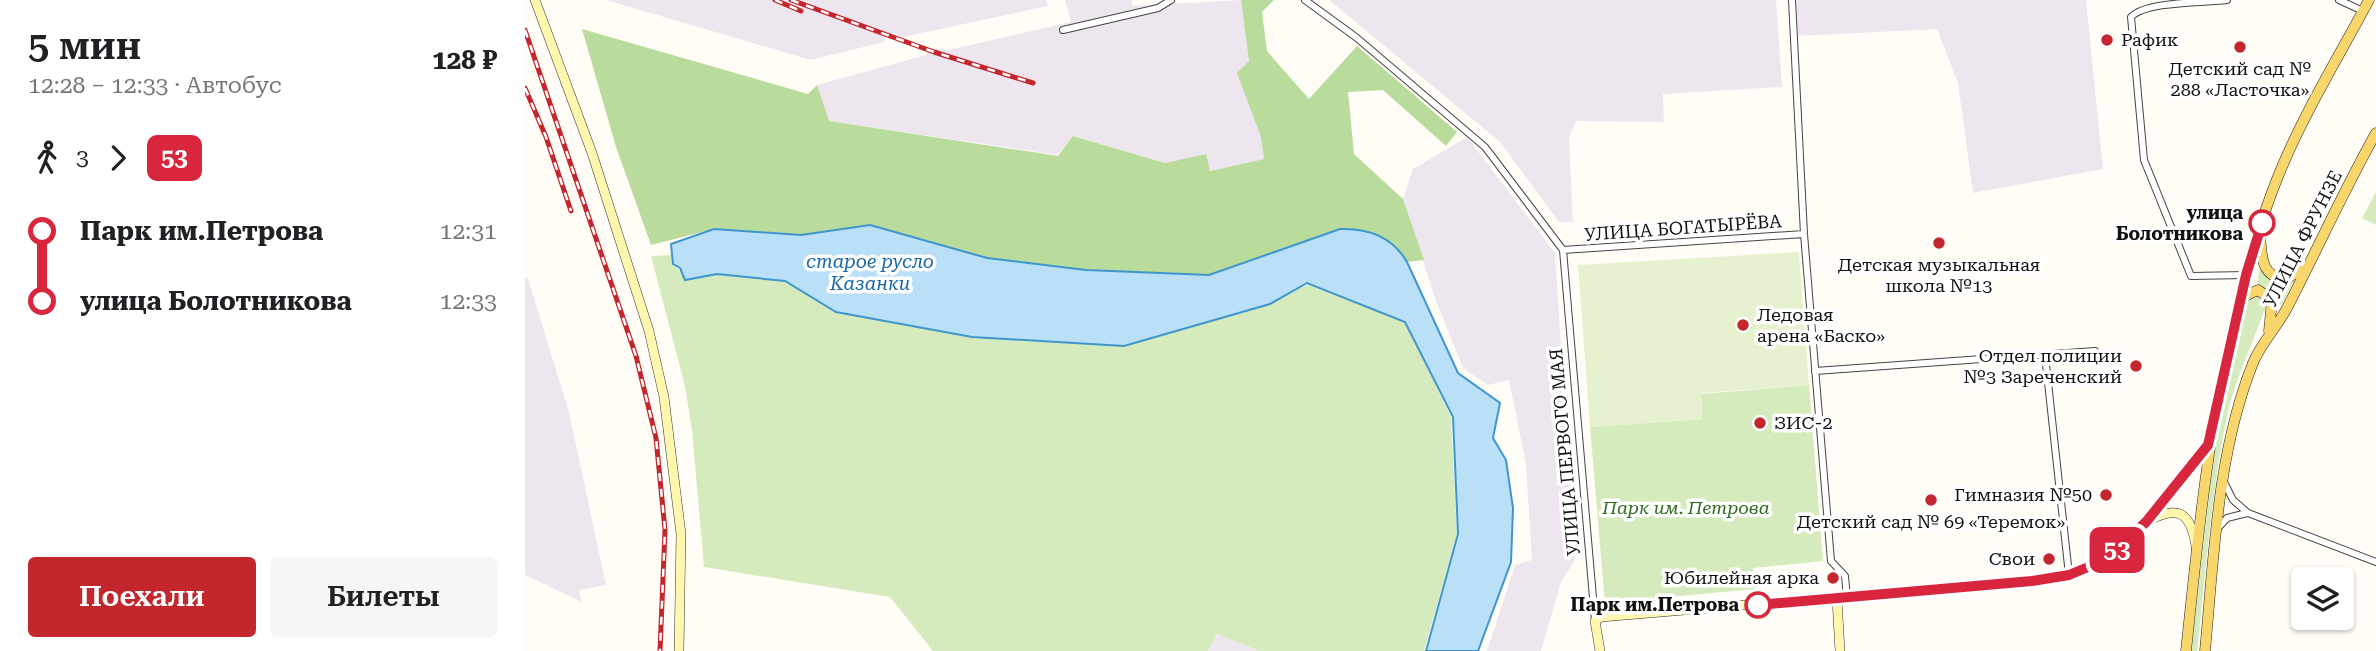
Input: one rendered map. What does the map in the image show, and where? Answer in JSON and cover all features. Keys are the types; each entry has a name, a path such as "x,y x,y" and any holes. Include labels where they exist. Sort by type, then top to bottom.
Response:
{"main road":[{"path":"2186,651 2208,445 2246,275 2300,125 2369,0"},
{"name":"УЛИЦА ФРУНЗЕ","path":"2205,651 2223,480 2242,395 2254,361 2285,312 2376,132"},
{"path":"2260,230 2265,269 2273,278 2285,281 2307,266"},
{"path":"2241,298 2258,290 2272,300 2268,335"}],"street":[{"path":"535,0 592,153 649,331 664,397 681,534 678,651"},
{"path":"1063,30 1158,8 1171,0"},
{"path":"1305,0 1357,38 1485,147 1563,250"},
{"name":"УЛИЦА БОГАТЫРЁВА","path":"1792,0 1804,234 1815,371 1831,561 1845,576 1842,598"},
{"path":"2227,0 2151,8 2137,11 2131,18 2144,160 2191,276 2246,275"},
{"path":"2339,0 2363,11"},
{"name":"УЛИЦА БОГАТЫРЁВА","path":"1563,250 1804,234"},
{"name":"УЛИЦА ПЕРВОГО МАЯ","path":"1563,250 1599,651"},
{"path":"1815,371 2095,351"},
{"path":"2045,355 2069,575"},
{"path":"1595,621 1606,616 1842,598 2069,575 2105,560 2146,522 2208,445"},
{"path":"2223,480 2233,500 2248,513 2376,562"},
{"path":"2146,522 2163,513 2183,515 2188,520 2197,550"},
{"path":"2217,530 2227,518 2248,513"},
{"path":"1840,651 1842,598"}],"shaded area":[{"path":"606,0 1046,0 1048,6 903,37 886,33 884,42 811,60"},
{"path":"1065,0 1131,0 1133,6 1241,0 1265,159 1209,171 1206,154 1165,163 1074,136 1058,155 828,121 817,85 926,55 929,48 949,50 1071,22"},
{"path":"1329,0 1776,0 1782,87 1663,94 1664,122 1576,121 1569,138 1573,222 1559,222 1500,142"},
{"path":"1796,0 2086,0 2103,169 1973,193 1958,83 1937,29 1798,36"},
{"path":"1467,137 1555,253 1575,560 1561,582 1541,651 1487,651 1515,565 1532,560 1526,465 1509,380 1488,385 1463,368 1436,301 1403,199 1413,169"},
{"path":"525,277 528,279 569,412 606,585 579,590 582,602 525,575"},
{"path":"1217,634 1260,651 1208,651"}],"green space":[{"path":"1241,0 1274,0 1262,12 1267,51 1309,99 1357,46 1457,132 1446,146 1383,90 1348,92 1354,154 1403,199 1424,260 1407,262 1387,240 1369,232 1350,229 1340,229 1209,275 1086,270 987,258 870,225 801,235 714,229 651,245 616,147 582,29 808,94 817,85 829,121 1058,156 1073,136 1165,163 1206,154 1210,171 1264,159 1261,137 1237,73 1249,61"},
{"path":"2376,192 2376,225 2362,218"},
{"path":"1799,252 1809,385 1701,393 1702,419 1590,427 1578,265"},
{"path":"673,255 672,261 686,280 717,274 785,281 836,312 972,337 1124,346 1308,285 1405,322 1451,417 1457,535 1424,651 1260,651 1217,634 1208,651 933,651 890,597 704,567 692,430 685,386 651,256"},
{"path":"2260,266 2275,282 2284,283 2295,279 2281,306 2276,292 2268,289 2256,292"},
{"path":"2256,293 2266,300 2266,306 2228,412 2213,501 2197,651 2191,651 2219,412 2247,300"},
{"name":"Парк им. Петрова","path":"1809,385 1823,561 1753,568 1755,589 1605,603 1590,427 1702,419 1701,394"}],"water":[{"name":"старое русло Казанки","path":"870,225 987,258 1086,270 1209,275 1340,229 1370,232 1387,240 1407,262 1458,373 1500,403 1493,438 1506,460 1513,508 1511,562 1478,651 1426,651 1458,534 1453,417 1405,322 1307,283 1270,304 1124,346 972,337 836,312 785,281 717,274 685,280 680,268 673,264 671,244 714,229 801,235"}],"railway":[{"path":"775,0 801,11"},
{"path":"791,0 934,52 1033,83"},
{"path":"525,30 636,356 656,438 665,530 660,651"},
{"path":"525,88 546,137 571,211"}],"bus line":[{"name":"53","path":"1758,605 2057,578 2089,569 2105,560 2146,522 2208,445 2246,275 2262,223"}],"place":[{"name":"Рафик","path":"2107,40"},
{"name":"Детский сад № 288 «Ласточка»","path":"2240,47"},
{"name":"улица Болотникова","path":"2262,223"},
{"name":"Детская музыкальная школа №13","path":"1939,243"},
{"name":"Ледовая арена «Баско»","path":"1743,325"},
{"name":"Отдел полиции №3 Зареченский","path":"2136,366"},
{"name":"ЗИС-2","path":"1760,423"},
{"name":"Гимназия №50","path":"2106,495"},
{"name":"Детский сад № 69 «Теремок»","path":"1931,500"},
{"name":"Свои","path":"2049,559"},
{"name":"Юбилейная арка","path":"1833,578"},
{"name":"Парк им.Петрова","path":"1758,605"}]}
